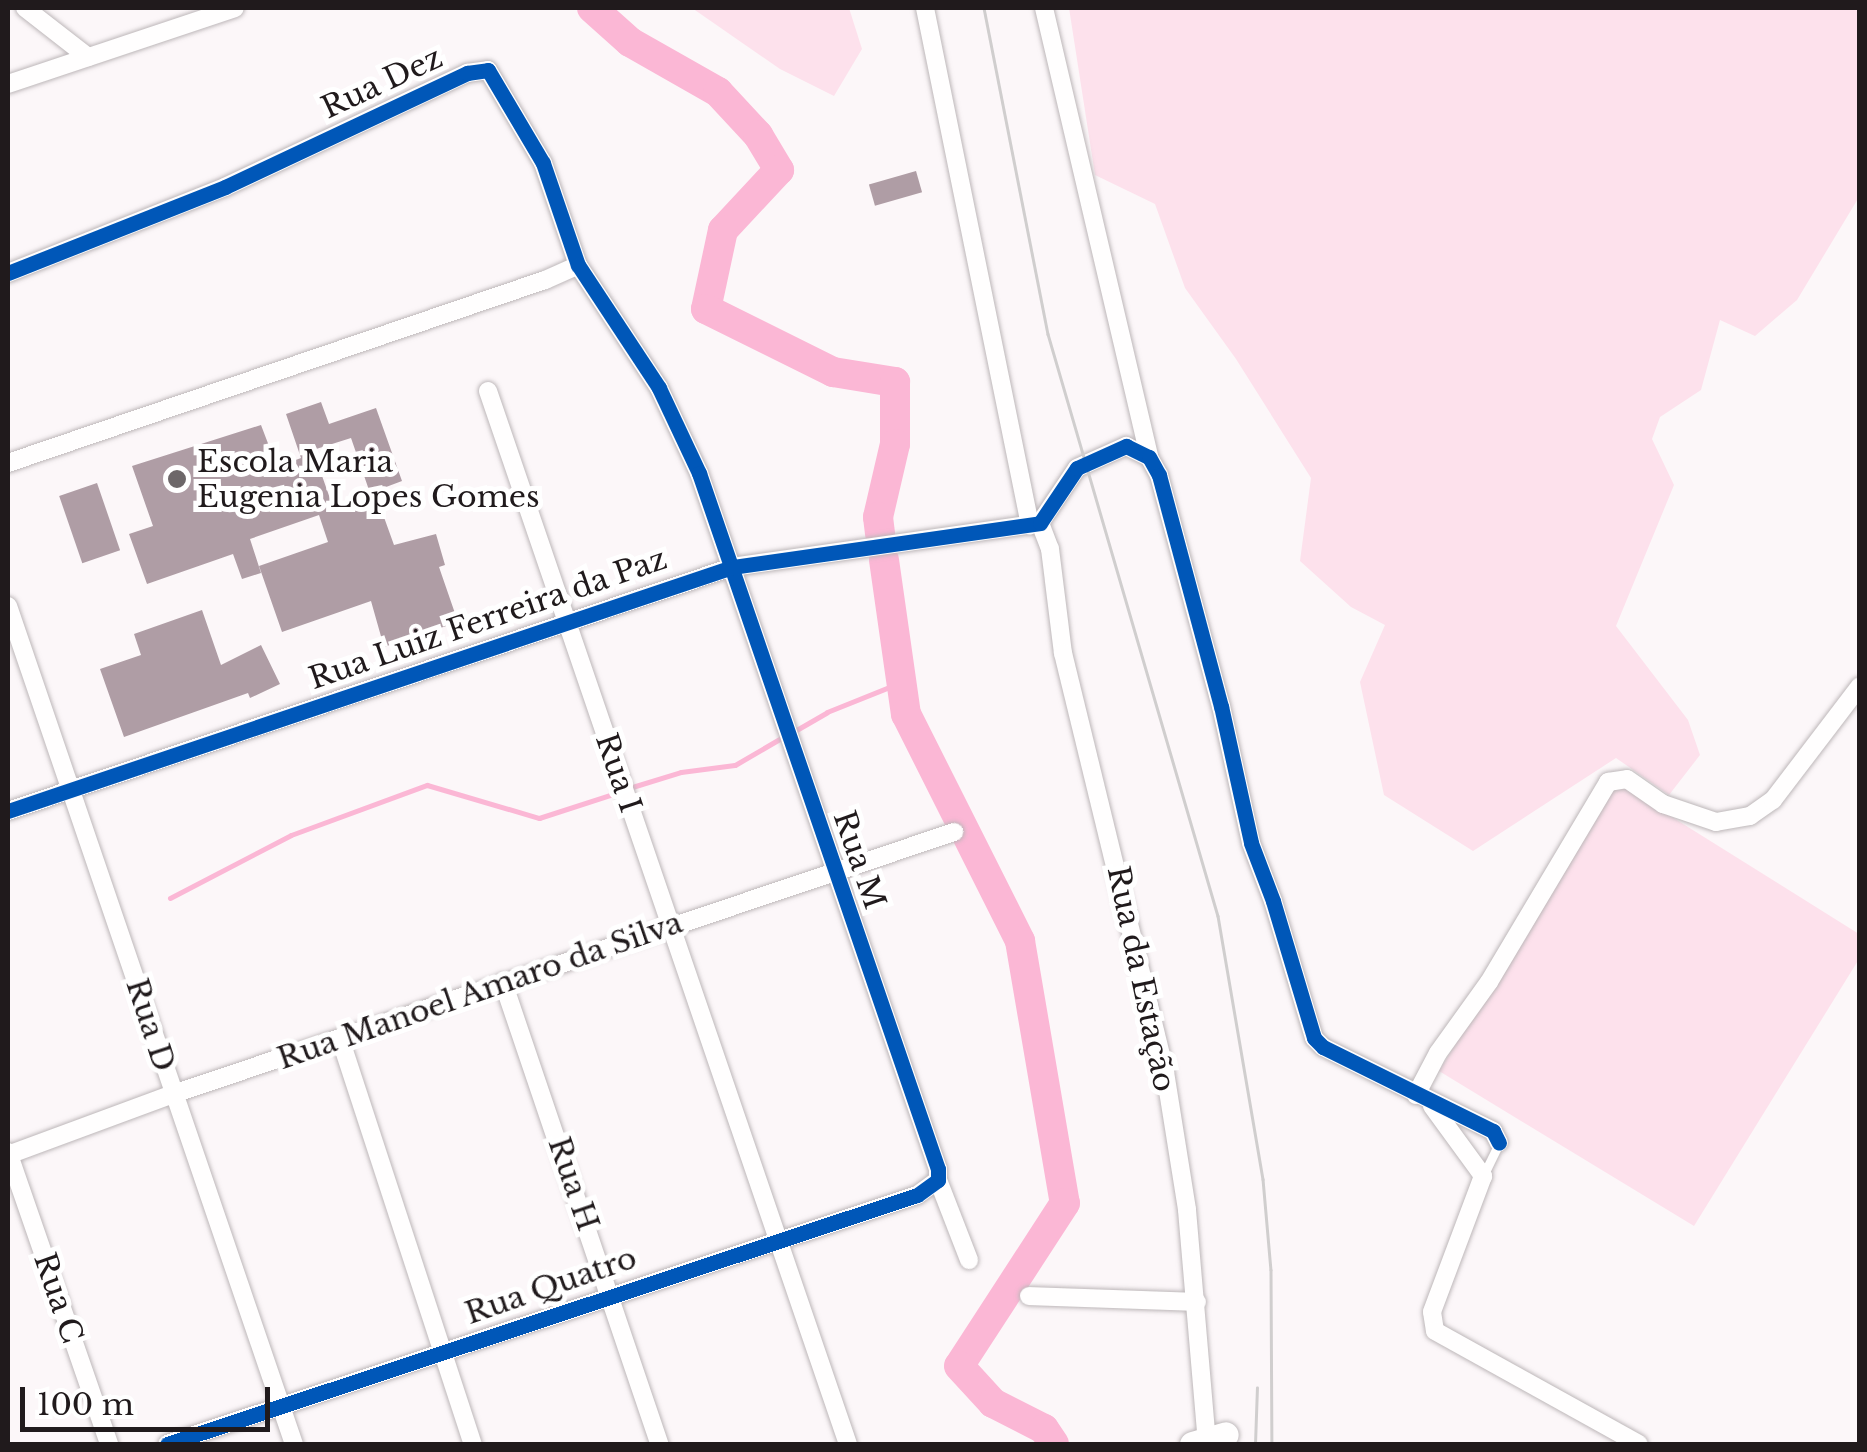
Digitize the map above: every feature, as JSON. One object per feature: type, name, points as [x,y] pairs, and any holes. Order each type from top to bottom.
[{"type":"street","points":[[25,8],[88,57]]},
{"type":"street","points":[[8,84],[235,8]]},
{"type":"street","name":"Rua da Estação","points":[[925,8],[1035,524],[1050,549],[1063,653],[1165,1072],[1198,1302],[1209,1440]]},
{"type":"street","points":[[1044,8],[1149,457],[1188,577],[1250,843],[1274,901],[1306,1022],[1323,1048],[1493,1132],[1499,1143]]},
{"type":"street","name":"Rua Dez","points":[[8,273],[224,187],[480,70],[488,70],[525,126],[578,265],[676,419],[732,566]]},
{"type":"street","points":[[8,462],[545,280],[578,265]]},
{"type":"street","points":[[488,392],[565,621]]},
{"type":"street","points":[[1035,524],[1065,481],[1088,460],[1126,446],[1149,457]]},
{"type":"street","name":"Rua Luiz Ferreira da Paz","points":[[8,811],[732,566],[1035,524]]},
{"type":"street","name":"Rua M","points":[[732,566],[969,1260]]},
{"type":"street","name":"Rua D","points":[[8,606],[294,1444]]},
{"type":"street","name":"Rua I","points":[[565,621],[848,1444]]},
{"type":"street","points":[[1423,1098],[1438,1053],[1489,982],[1608,782],[1620,777],[1663,804],[1716,822],[1750,816],[1772,800],[1860,686]]},
{"type":"street","name":"Rua Manoel Amaro da Silva","points":[[8,1154],[502,982],[835,875],[954,832]]},
{"type":"street","name":"Rua H","points":[[502,982],[659,1444]]},
{"type":"street","points":[[340,1038],[473,1444]]},
{"type":"street","points":[[1423,1098],[1483,1176],[1432,1312],[1435,1331],[1639,1444]]},
{"type":"street","name":"Rua C","points":[[8,1154],[109,1444]]},
{"type":"street","name":"Rua Quatro","points":[[167,1444],[917,1195],[938,1174]]},
{"type":"street","points":[[1029,1296],[1198,1302]]},
{"type":"lane","points":[[1483,1176],[1499,1143]]},
{"type":"shaded area","points":[[692,8],[849,8],[862,49],[834,96],[780,69]]},
{"type":"shaded area","points":[[1069,8],[1859,8],[1859,197],[1797,300],[1755,336],[1720,320],[1701,390],[1660,417],[1652,439],[1674,485],[1616,626],[1688,720],[1700,755],[1669,795],[1616,758],[1473,851],[1384,795],[1360,682],[1385,625],[1351,607],[1300,561],[1311,478],[1236,359],[1185,288],[1155,204],[1095,175]]},
{"type":"shaded area","points":[[1616,782],[1859,934],[1859,959],[1694,1226],[1439,1071]]},
{"type":"building","points":[[916,171],[922,192],[875,206],[869,185]]},
{"type":"building","points":[[321,402],[329,424],[376,408],[402,481],[370,493],[351,438],[313,450],[334,510],[376,495],[394,545],[436,534],[445,565],[439,567],[458,622],[384,647],[371,601],[282,632],[259,566],[328,542],[319,515],[250,539],[261,573],[242,579],[233,554],[147,584],[129,534],[153,526],[132,466],[261,425],[277,467],[301,458],[286,414]]},
{"type":"building","points":[[97,483],[120,550],[82,563],[59,496]]},
{"type":"building","points":[[202,610],[221,665],[261,645],[280,684],[250,698],[248,693],[124,737],[100,669],[141,655],[134,634]]},
{"type":"waterway","points":[[592,8],[630,42],[718,92],[758,135],[779,170],[723,230],[706,309],[833,372],[895,382],[895,444],[878,517],[880,534]]},
{"type":"waterway","points":[[884,560],[906,714],[1020,941],[1065,1203],[959,1366],[993,1403],[1044,1429],[1054,1444]]},
{"type":"waterway","points":[[793,732],[827,712],[902,682]]},
{"type":"waterway","points":[[629,788],[681,772],[735,765],[783,737]]},
{"type":"waterway","points":[[170,898],[291,835],[427,785],[539,818],[619,792]]},
{"type":"tram line","points":[[984,8],[1048,334],[1218,916],[1263,1179],[1271,1270],[1272,1444]]},
{"type":"tram line","points":[[1255,1444],[1257,1388]]},
{"type":"cycle path","points":[[8,273],[225,187],[467,73],[488,70],[543,163],[578,265],[659,388],[699,473],[938,1169],[938,1180],[917,1195],[167,1444]]},
{"type":"cycle path","points":[[8,811],[732,567],[1040,523],[1077,468],[1126,446],[1149,457],[1159,475],[1221,706],[1251,843],[1273,901],[1314,1038],[1323,1047],[1493,1131],[1499,1143]]},
{"type":"place","name":"Escola Maria Eugenia Lopes Gomes","points":[[177,479]]}]
